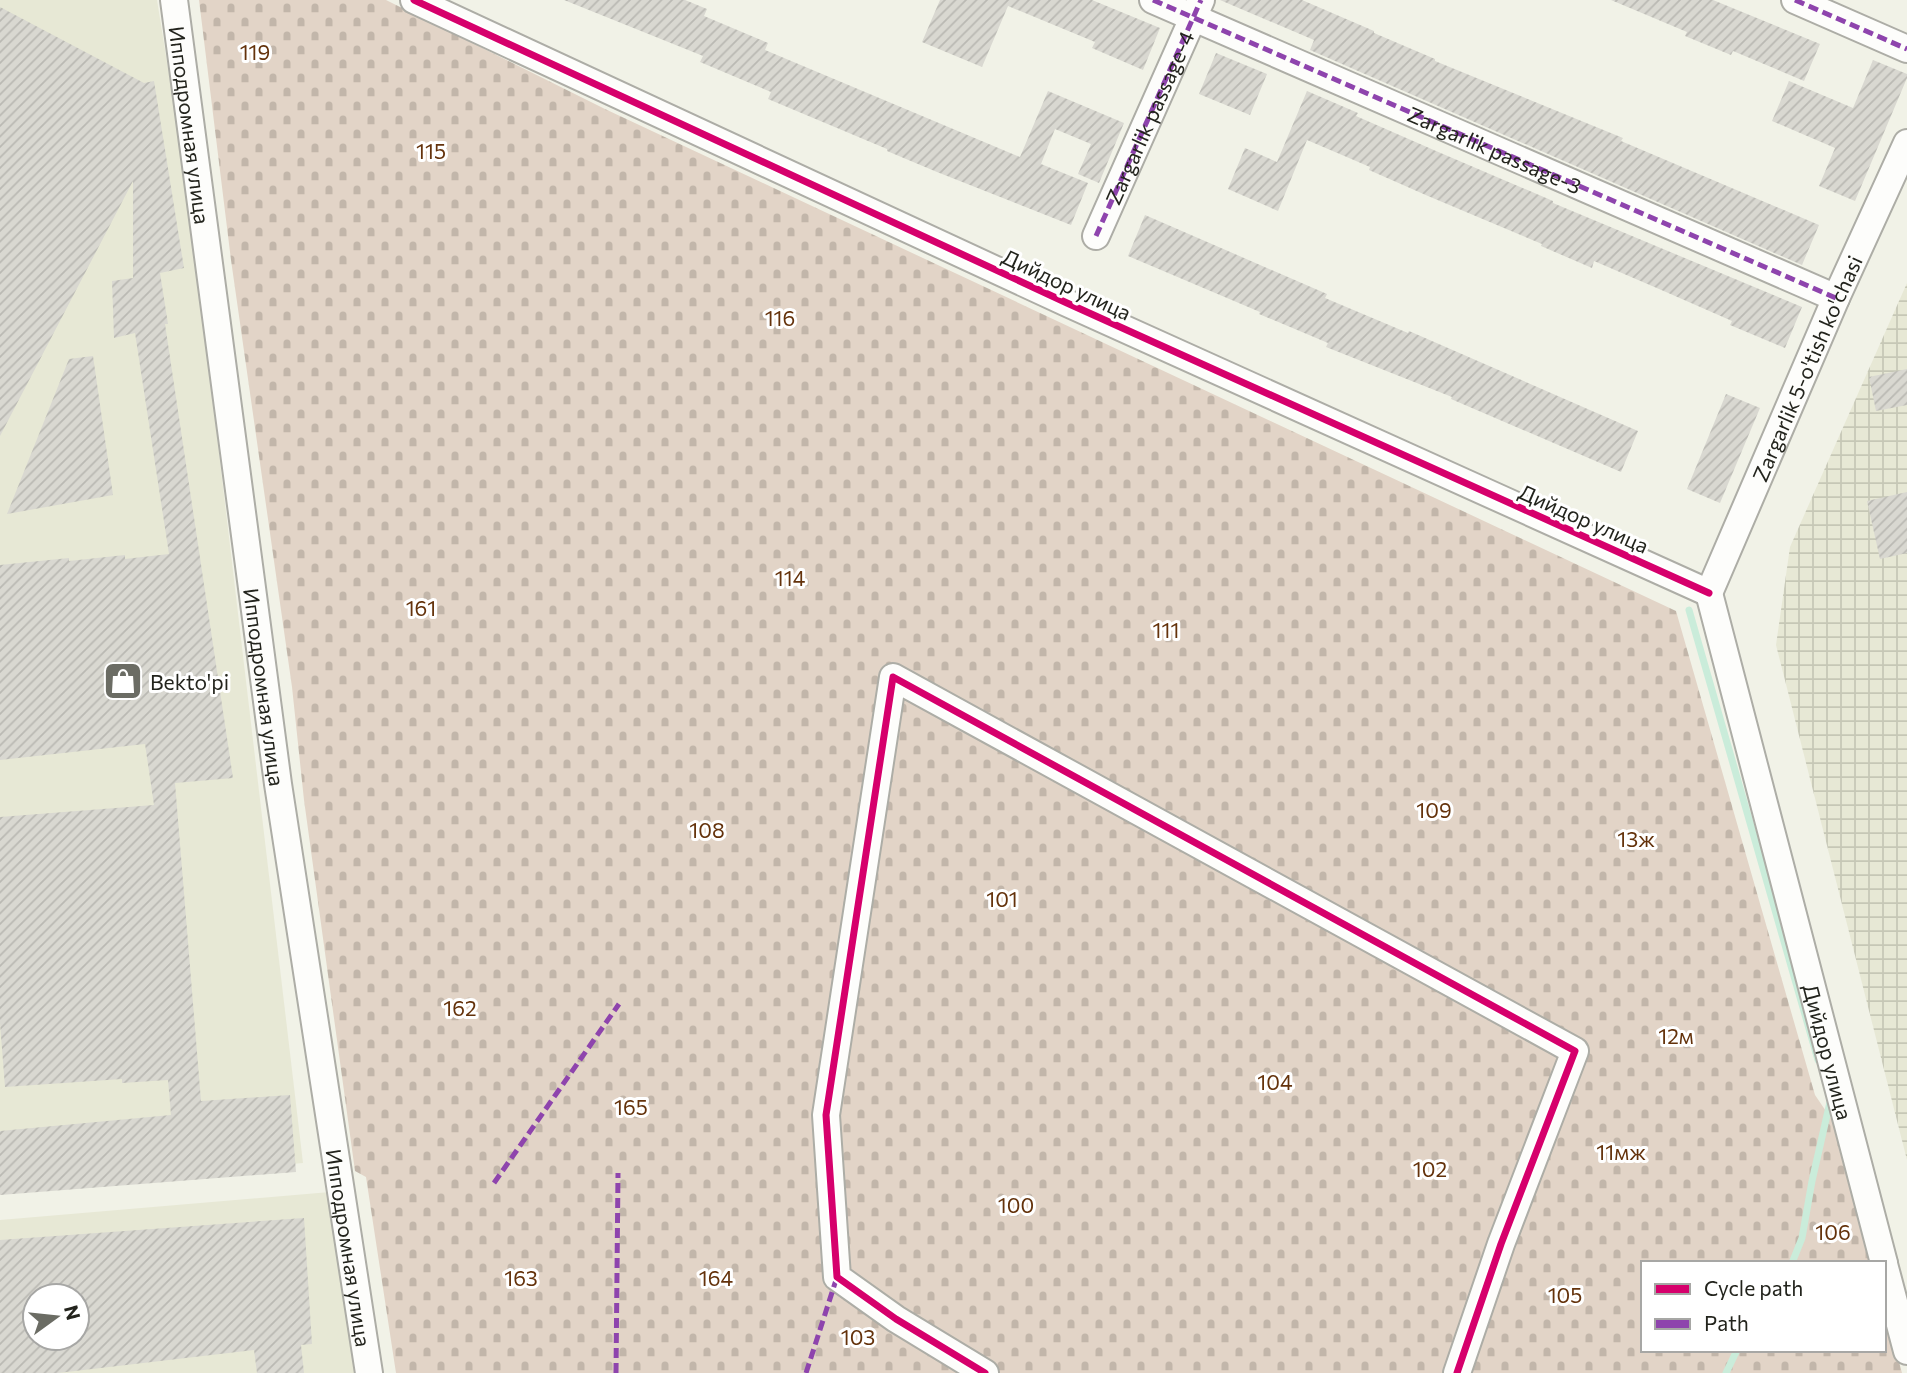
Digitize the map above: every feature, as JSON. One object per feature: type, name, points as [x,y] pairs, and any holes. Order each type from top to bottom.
[{"type":"street","name":"Ипподромная улица","points":[[174,0],[278,784],[369,1373]]},
{"type":"street","name":"Дийдор улица","points":[[414,0],[1054,297],[1709,593],[1883,1261]]},
{"type":"street","name":"Zargarlik passage-3","points":[[1153,0],[1198,9],[1836,298]]},
{"type":"street","points":[[1795,0],[1907,49]]},
{"type":"street","name":"Zargarlik passage-4","points":[[1096,236],[1198,9]]},
{"type":"street","name":"Zargarlik 5-o'tish ko'chasi","points":[[1709,593],[1836,298],[1907,143]]},
{"type":"street","points":[[985,1373],[837,1278],[826,1115],[893,677],[1576,1051],[1501,1244],[1457,1373]]},
{"type":"street","name":"Дийдор улица","points":[[1886,1271],[1907,1350]]},
{"type":"shaded area","name":"Bekto'pi","points":[[0,0],[157,0],[189,199],[303,1163],[0,1189]]},
{"type":"shaded area","points":[[1907,283],[1907,1160],[1776,645],[1790,547]]},
{"type":"shaded area","points":[[330,1192],[355,1373],[0,1373],[0,1220]]},
{"type":"green space","points":[[199,0],[386,0],[605,109],[1676,611],[1815,1095],[1838,1129],[1872,1261],[1641,1261],[1641,1352],[1886,1352],[1886,1313],[1902,1373],[396,1373],[366,1177],[355,1171],[304,800],[292,687],[231,260]]},
{"type":"building","points":[[564,0],[685,0],[707,9],[704,16],[768,43],[765,50],[1020,157],[1048,91],[1124,123],[1099,183],[1078,174],[1091,144],[1055,129],[1041,164],[1088,183],[1071,225],[937,172],[768,99],[771,92],[700,62],[703,56]]},
{"type":"building","points":[[940,0],[1092,0],[1160,28],[1143,70],[1092,48],[1095,42],[1008,6],[982,67],[922,42]]},
{"type":"building","points":[[1220,0],[1302,0],[1435,61],[1623,138],[1621,141],[1819,225],[1802,265],[1310,50],[1314,40]]},
{"type":"building","points":[[1611,0],[1713,0],[1820,44],[1804,81],[1733,51],[1731,55],[1685,36],[1687,32]]},
{"type":"building","name":"Bekto'pi","points":[[0,7],[144,83],[154,81],[184,268],[160,273],[168,324],[165,324],[233,778],[175,783],[201,1101],[290,1095],[296,1172],[0,1195],[0,1131],[171,1115],[168,1080],[122,1083],[122,1079],[5,1087],[0,1023],[0,817],[154,805],[145,744],[0,760],[0,565],[69,558],[69,561],[125,555],[125,559],[169,554],[135,333],[114,338],[112,281],[133,278],[133,181],[0,436]]},
{"type":"building","points":[[1216,53],[1267,74],[1250,115],[1199,94]]},
{"type":"building","points":[[1873,60],[1907,74],[1907,78],[1855,201],[1819,186],[1835,148],[1772,121],[1789,81],[1853,108]]},
{"type":"building","points":[[1307,91],[1358,113],[1356,116],[1553,203],[1802,307],[1785,348],[1730,325],[1732,321],[1666,292],[1594,261],[1592,268],[1307,140],[1278,211],[1228,189],[1245,148],[1277,162]]},
{"type":"building","points":[[1145,215],[1327,294],[1325,298],[1408,333],[1409,331],[1638,431],[1621,472],[1451,399],[1452,397],[1326,347],[1328,343],[1128,256]]},
{"type":"building","points":[[93,356],[113,495],[7,514],[69,359]]},
{"type":"building","points":[[1907,369],[1907,405],[1876,411],[1869,377]]},
{"type":"building","points":[[1726,394],[1760,408],[1720,503],[1687,489]]},
{"type":"building","points":[[1907,492],[1907,553],[1880,559],[1867,501]]},
{"type":"building","points":[[304,1218],[312,1344],[301,1345],[304,1373],[257,1373],[254,1350],[58,1373],[0,1373],[0,1240]]},
{"type":"waterway","points":[[1689,610],[1818,1060]]},
{"type":"waterway","points":[[1793,1261],[1802,1238],[1830,1102]]},
{"type":"waterway","points":[[1726,1373],[1736,1352]]},
{"type":"marked path","points":[[1153,0],[1836,298]]},
{"type":"marked path","points":[[1096,236],[1201,0]]},
{"type":"marked path","points":[[1795,0],[1907,49]]},
{"type":"marked path","points":[[494,1183],[619,1004]]},
{"type":"marked path","points":[[616,1373],[618,1173]]},
{"type":"marked path","points":[[806,1373],[837,1277]]},
{"type":"cycle path","points":[[414,0],[1067,303],[1709,593]]},
{"type":"cycle path","points":[[985,1373],[896,1319],[837,1277],[826,1115],[893,677],[1575,1051],[1501,1244],[1457,1373]]},
{"type":"place","name":"Bekto'pi","points":[[123,681]]},
{"type":"park label","name":"119","points":[[255,51]]},
{"type":"park label","name":"115","points":[[431,150]]},
{"type":"park label","name":"116","points":[[780,317]]},
{"type":"park label","name":"114","points":[[790,577]]},
{"type":"park label","name":"161","points":[[421,607]]},
{"type":"park label","name":"111","points":[[1166,629]]},
{"type":"park label","name":"109","points":[[1434,809]]},
{"type":"park label","name":"108","points":[[707,829]]},
{"type":"park label","name":"13ж","points":[[1636,838]]},
{"type":"park label","name":"101","points":[[1002,898]]},
{"type":"park label","name":"162","points":[[460,1007]]},
{"type":"park label","name":"12м","points":[[1676,1035]]},
{"type":"park label","name":"104","points":[[1275,1081]]},
{"type":"park label","name":"165","points":[[631,1106]]},
{"type":"park label","name":"11мж","points":[[1621,1151]]},
{"type":"park label","name":"102","points":[[1430,1168]]},
{"type":"park label","name":"100","points":[[1016,1204]]},
{"type":"park label","name":"106","points":[[1833,1231]]},
{"type":"park label","name":"163","points":[[521,1277]]},
{"type":"park label","name":"164","points":[[716,1277]]},
{"type":"park label","name":"105","points":[[1565,1294]]},
{"type":"park label","name":"103","points":[[858,1336]]}]
